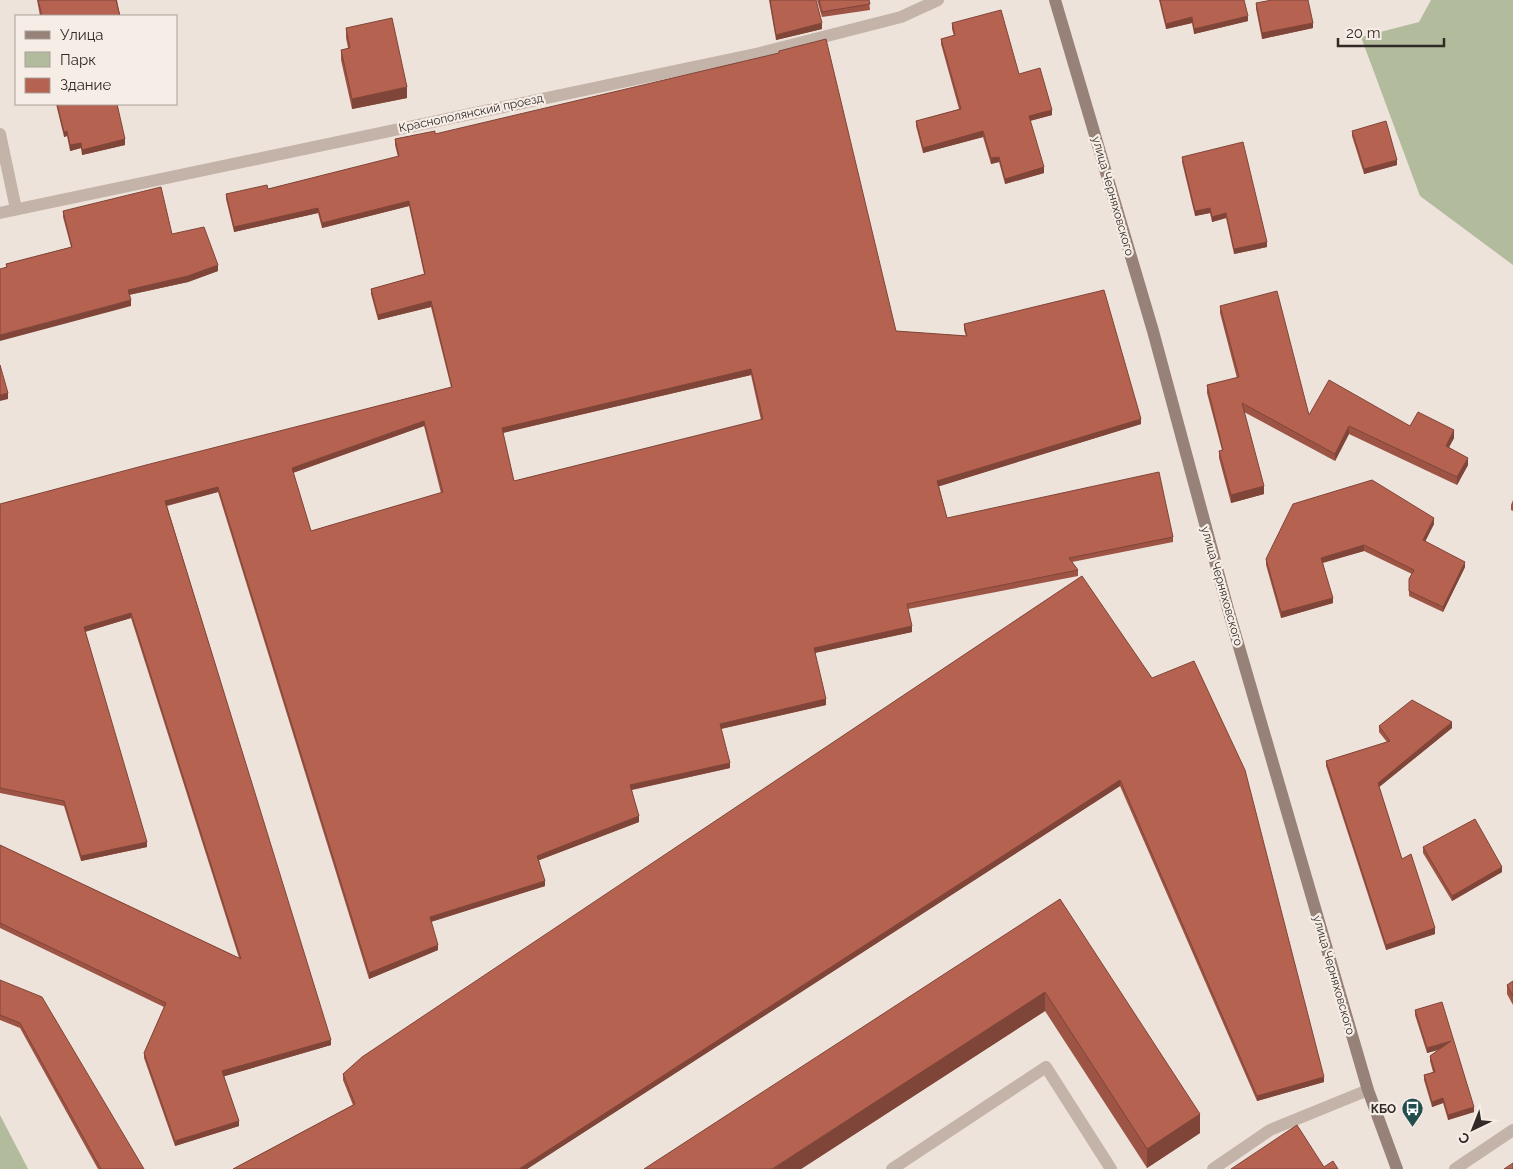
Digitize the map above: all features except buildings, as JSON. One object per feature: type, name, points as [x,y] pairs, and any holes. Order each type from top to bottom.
[{"type":"main road","name":"улица Черняховского","points":[[1055,0],[1153,332],[1228,609],[1368,1090],[1397,1169]]},
{"type":"street","name":"Краснополянский проезд","points":[[0,213],[760,53],[901,17],[938,0]]},
{"type":"street","points":[[0,134],[16,209]]},
{"type":"street","points":[[892,1169],[1046,1066],[1111,1169]]},
{"type":"street","points":[[1213,1169],[1270,1130],[1368,1090]]},
{"type":"street","points":[[1455,1169],[1513,1130]]},
{"type":"green space","points":[[1431,0],[1513,0],[1513,265],[1420,196],[1361,37],[1419,22]]},
{"type":"green space","points":[[0,1115],[28,1169],[0,1169]]},
{"type":"place","name":"КБО","points":[[1412,1128]]}]
